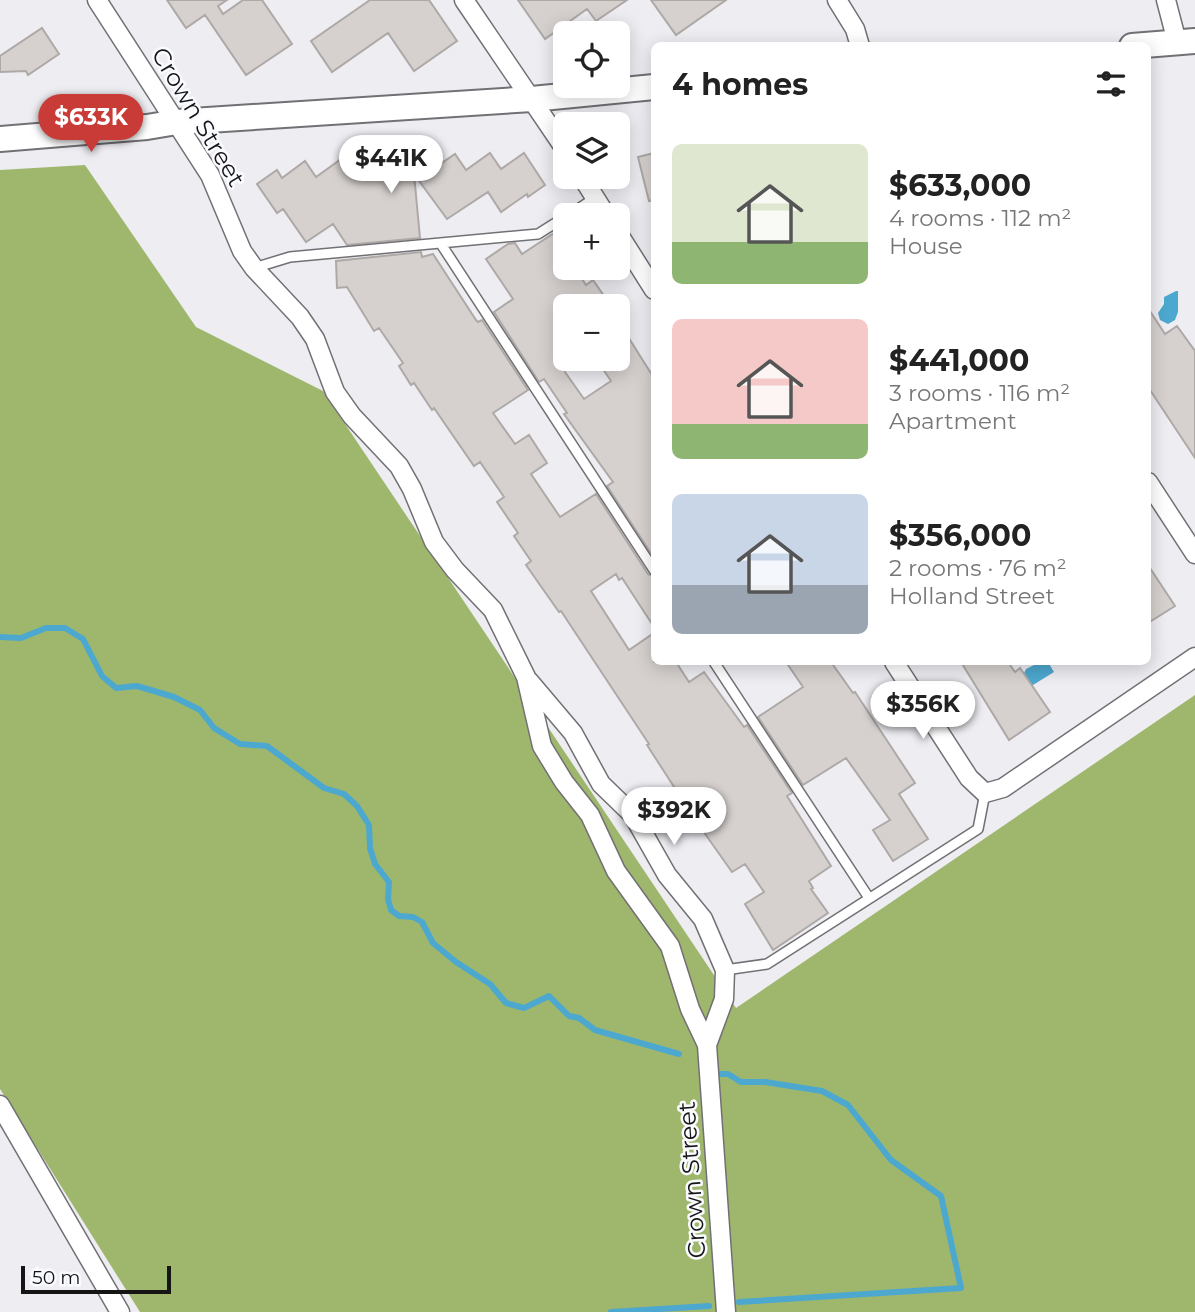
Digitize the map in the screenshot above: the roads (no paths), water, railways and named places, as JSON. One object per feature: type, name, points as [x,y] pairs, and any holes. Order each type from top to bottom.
[{"type":"main road","points":[[1151,44],[1186,41]]},
{"type":"main road","points":[[0,139],[147,127],[177,122],[532,99],[651,87]]},
{"type":"street","name":"Crown Street","points":[[97,0],[210,175],[242,251],[254,268],[300,317],[315,339],[335,392],[352,416],[399,466],[434,542],[455,570],[493,610],[526,677],[542,746],[564,782],[590,815],[616,871],[670,946],[690,1009],[707,1045],[726,1312]]},
{"type":"street","points":[[464,0],[553,131]]},
{"type":"street","points":[[836,0],[855,29],[859,42]]},
{"type":"street","points":[[1166,0],[1186,41]]},
{"type":"street","points":[[590,189],[599,203]]},
{"type":"street","points":[[630,252],[651,285]]},
{"type":"street","points":[[1151,487],[1195,554]]},
{"type":"street","points":[[896,665],[969,778],[985,793],[1003,788],[1195,657]]},
{"type":"street","name":"Crown Street","points":[[526,677],[573,733],[601,784],[633,815],[667,875],[703,919],[724,970],[724,999],[707,1045]]},
{"type":"street","points":[[0,1105],[120,1312]]},
{"type":"lane","points":[[588,203],[596,198]]},
{"type":"lane","points":[[254,268],[289,257],[538,234],[553,225]]},
{"type":"lane","points":[[441,244],[651,565]]},
{"type":"lane","points":[[716,665],[869,898]]},
{"type":"lane","points":[[724,970],[767,964],[978,829],[985,793]]},
{"type":"water","points":[[1176,291],[1178,312],[1175,320],[1168,324],[1160,320],[1158,313],[1164,304],[1164,297]]},
{"type":"water","points":[[1034,665],[1050,665],[1054,672],[1029,685],[1023,675],[1026,669]]},
{"type":"waterway","points":[[0,637],[21,638],[46,628],[65,628],[83,639],[102,676],[116,688],[137,686],[174,697],[200,710],[214,728],[240,744],[267,746],[324,788],[344,794],[357,806],[369,825],[370,848],[375,864],[389,882],[388,899],[391,910],[399,916],[413,917],[422,922],[433,943],[490,984],[506,1003],[524,1008],[549,996],[569,1016],[579,1018],[595,1030],[679,1054]]},
{"type":"waterway","points":[[717,1074],[728,1074],[741,1082],[765,1082],[822,1091],[848,1105],[891,1160],[941,1196],[961,1288],[739,1302]]},
{"type":"waterway","points":[[611,1312],[709,1306]]}]
